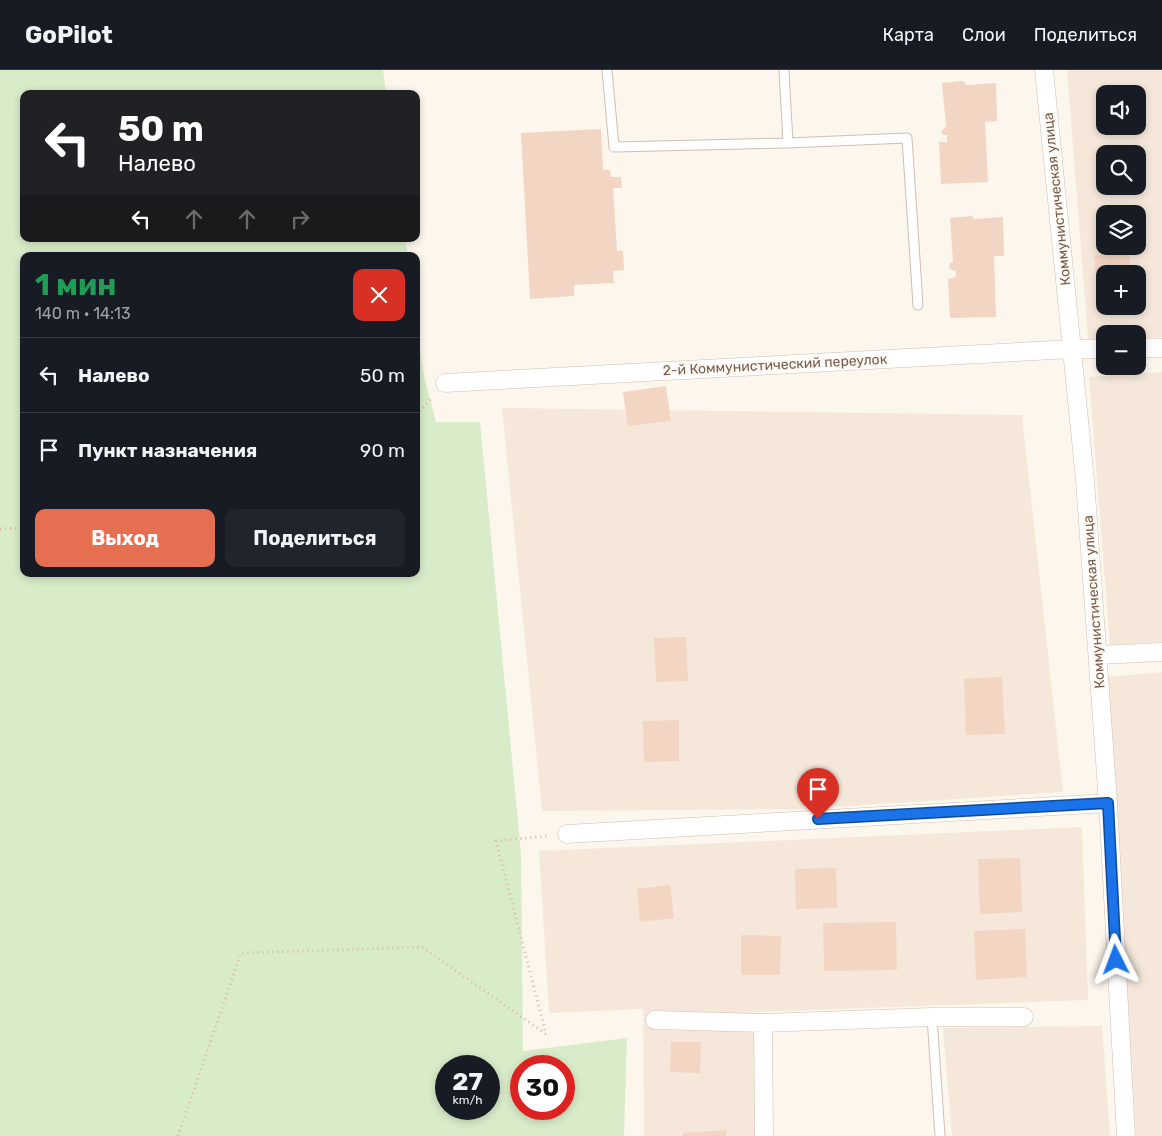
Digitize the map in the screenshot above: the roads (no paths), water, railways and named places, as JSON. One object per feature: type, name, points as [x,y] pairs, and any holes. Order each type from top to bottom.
[{"type":"street","name":"Коммунистическая улица","points":[[1044,70],[1085,480],[1108,803],[1126,1136]]},
{"type":"street","points":[[1146,348],[1162,348]]},
{"type":"street","name":"2-й Коммунистический переулок","points":[[445,384],[1096,349]]},
{"type":"street","points":[[1098,655],[1162,652]]},
{"type":"street","points":[[567,834],[1108,803]]},
{"type":"street","points":[[655,1020],[763,1023],[932,1017],[1024,1018]]},
{"type":"street","points":[[763,1023],[764,1136]]},
{"type":"lane","points":[[607,70],[614,147],[907,138],[918,305]]},
{"type":"lane","points":[[784,70],[788,143]]},
{"type":"lane","points":[[932,1017],[940,1136]]}]
